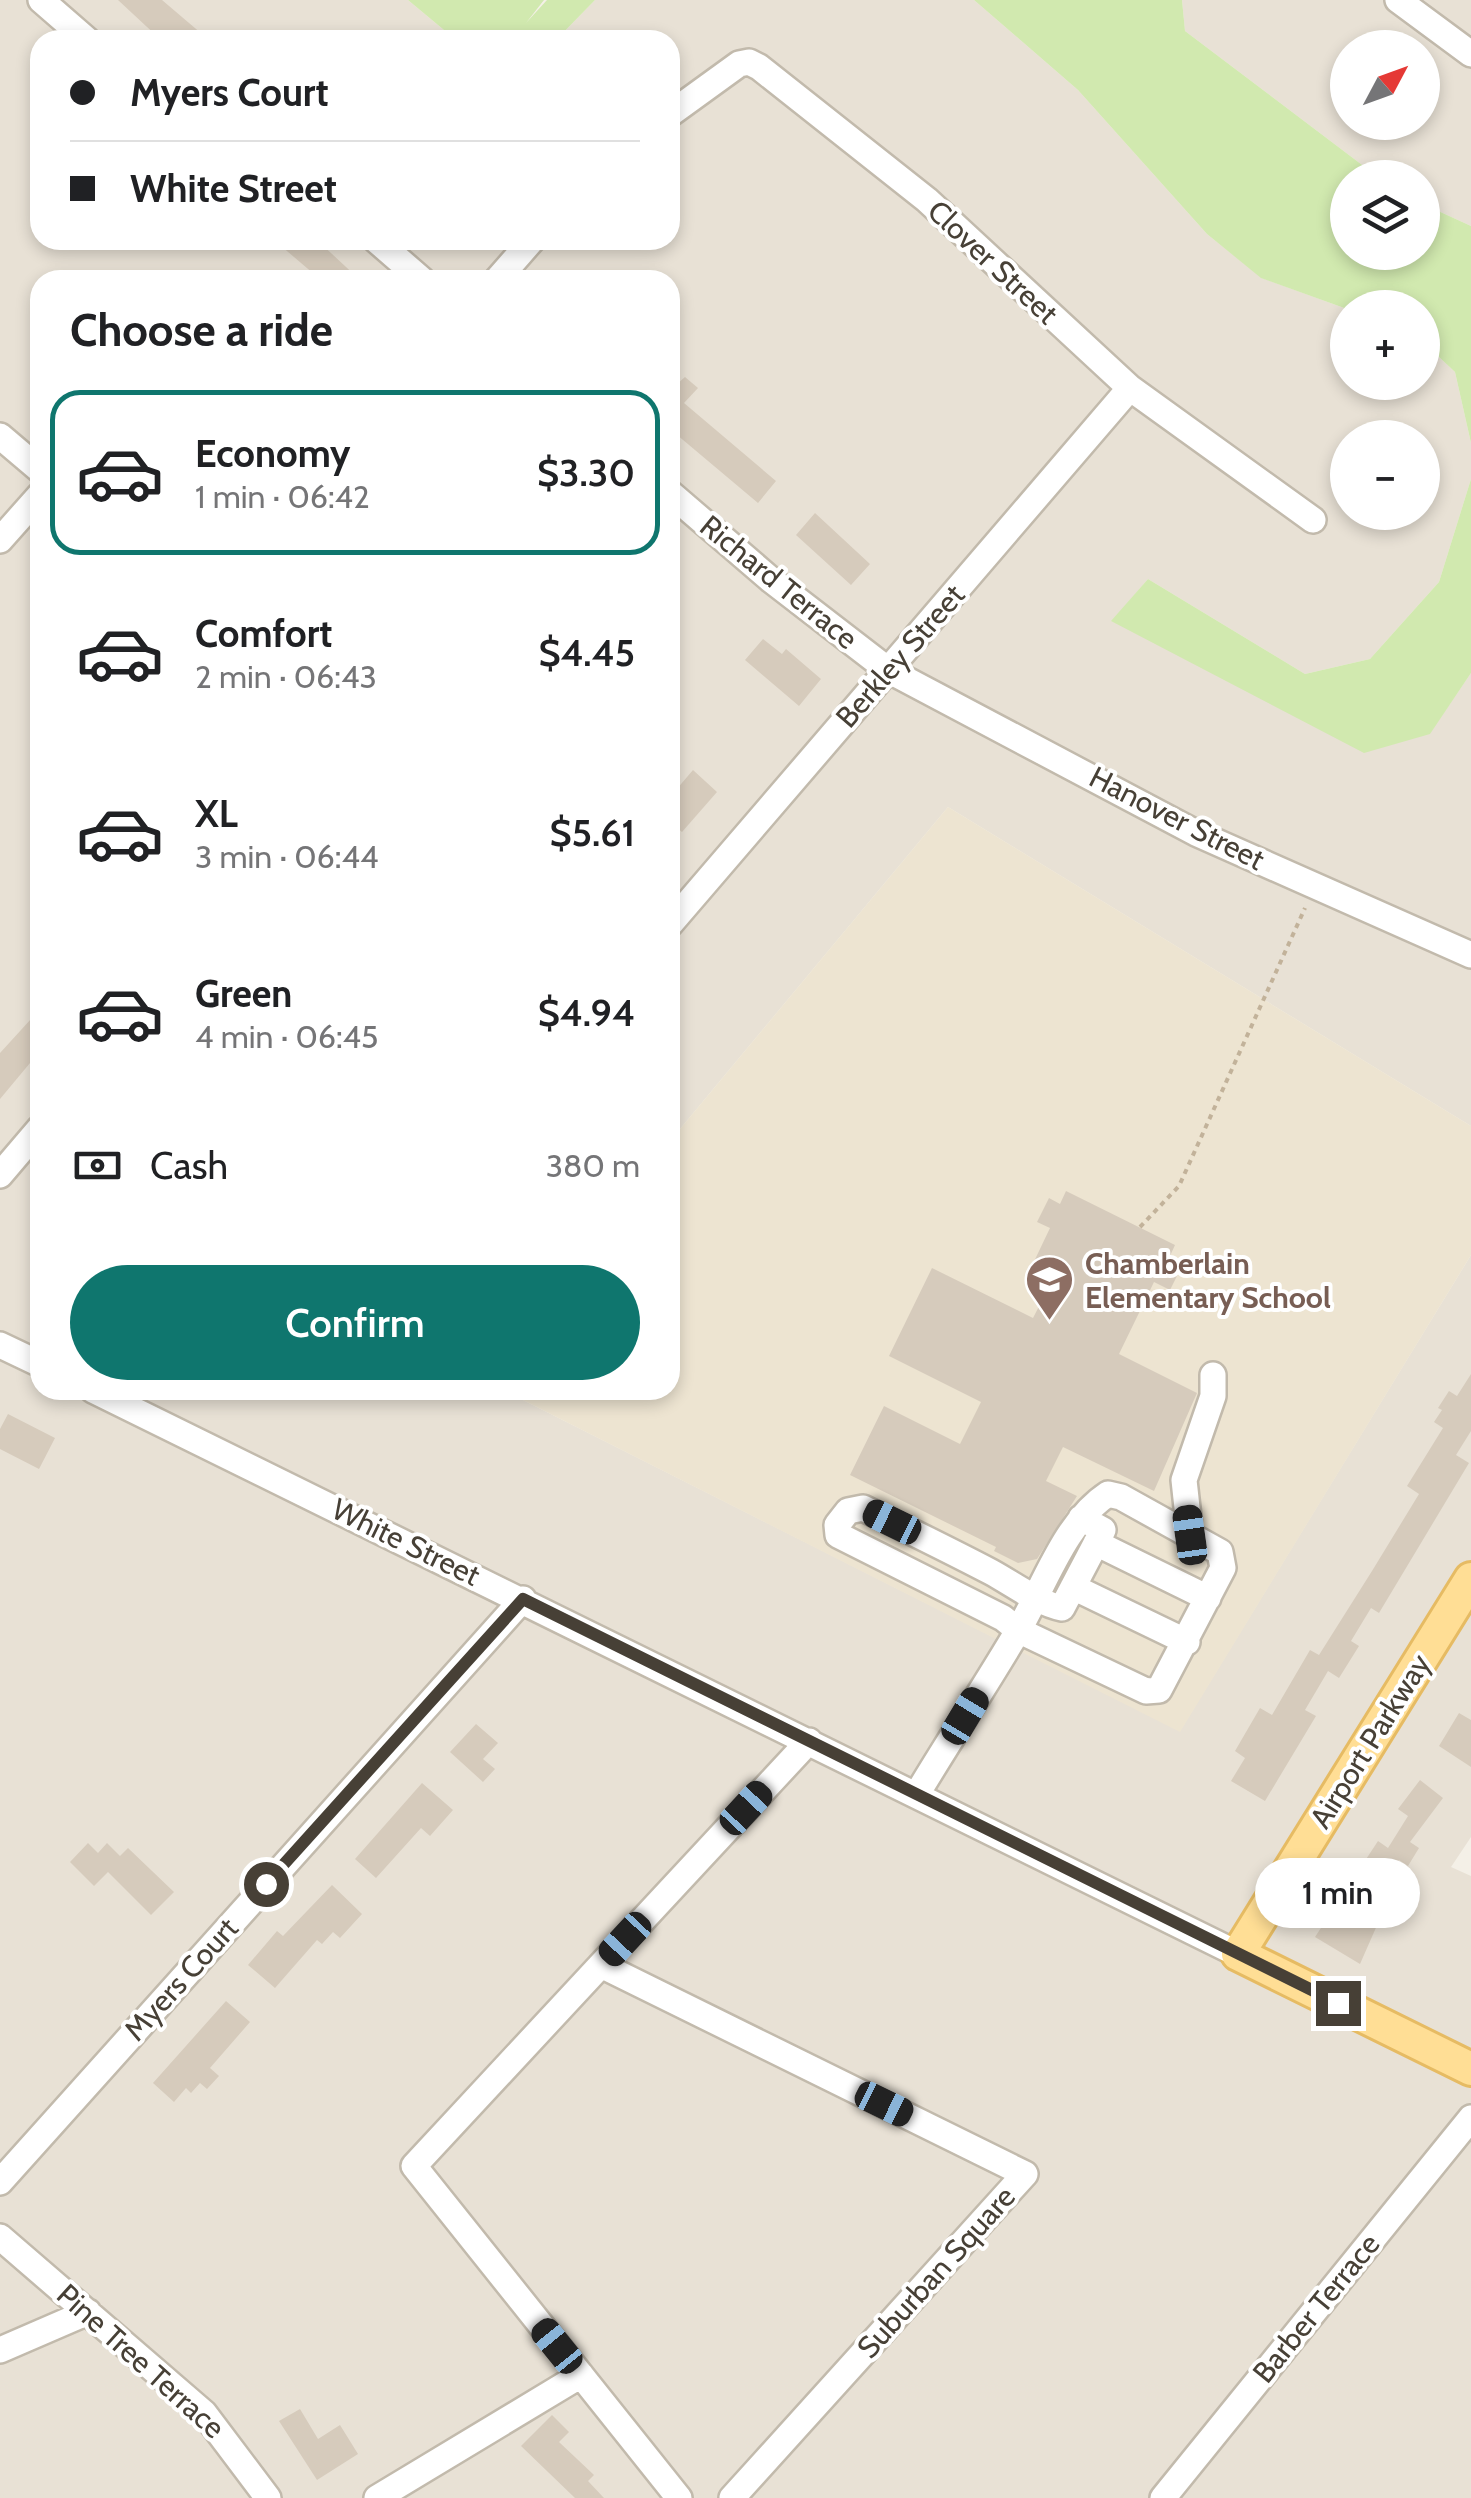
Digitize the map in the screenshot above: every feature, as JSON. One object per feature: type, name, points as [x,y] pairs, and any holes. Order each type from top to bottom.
[{"type":"main road","name":"Airport Parkway","points":[[1238,1954],[1471,1579]]},
{"type":"main road","name":"White Street","points":[[1238,1954],[1471,2069]]},
{"type":"street","points":[[41,0],[75,30]]},
{"type":"street","points":[[1398,0],[1471,54]]},
{"type":"street","name":"Clover Street","points":[[680,107],[739,64],[748,62],[759,67],[926,200],[1130,388],[1313,520]]},
{"type":"street","points":[[388,250],[410,270]]},
{"type":"street","points":[[506,270],[523,250]]},
{"type":"street","name":"Berkley Street","points":[[680,912],[1130,388]]},
{"type":"street","points":[[0,436],[30,462]]},
{"type":"street","name":"Richard Terrace","points":[[680,502],[770,579],[888,670]]},
{"type":"street","points":[[0,540],[30,506]]},
{"type":"street","name":"Hanover Street","points":[[888,670],[1196,833],[1471,955]]},
{"type":"street","points":[[0,1174],[30,1140]]},
{"type":"street","points":[[0,1345],[30,1359]]},
{"type":"street","points":[[1190,1535],[1184,1480],[1214,1396],[1213,1375]]},
{"type":"street","name":"White Street","points":[[114,1400],[1238,1954]]},
{"type":"street","points":[[917,1794],[1018,1630],[1037,1597],[1081,1518],[1108,1494],[1220,1552],[1223,1568],[1187,1642],[1159,1690],[1146,1691],[1018,1630],[1003,1618],[838,1535],[837,1525],[848,1512],[863,1508],[1037,1597],[1062,1608],[1103,1530],[1081,1518]]},
{"type":"street","points":[[1096,1543],[1208,1598]]},
{"type":"street","points":[[1073,1587],[1187,1642]]},
{"type":"street","name":"Myers Court","points":[[0,2182],[523,1599]]},
{"type":"street","points":[[679,2498],[414,2166],[810,1741]]},
{"type":"street","name":"Suburban Square","points":[[601,1965],[1025,2174],[732,2498]]},
{"type":"street","name":"Barber Terrace","points":[[1163,2498],[1471,2118]]},
{"type":"street","name":"Pine Tree Terrace","points":[[0,2236],[218,2427],[268,2498]]},
{"type":"street","points":[[0,2350],[88,2312]]},
{"type":"street","points":[[376,2498],[580,2376]]},
{"type":"path","points":[[1140,1227],[1179,1186],[1305,908]]},
{"type":"shaded area","points":[[0,0],[408,0],[444,30],[30,30],[30,250],[680,250],[680,30],[566,30],[595,0],[974,0],[1078,90],[1207,234],[1262,278],[1330,303],[1330,400],[1440,400],[1440,358],[1455,372],[1471,443],[1471,479],[1439,582],[1370,659],[1305,674],[1148,579],[1112,621],[1430,733],[1471,673],[1471,1126],[948,807],[680,1129],[680,270],[30,270],[30,1400],[523,1400],[1180,1731],[1471,1255],[1471,1837],[1451,1867],[1471,1876],[1471,2498],[0,2498]]},
{"type":"shaded area","points":[[1182,0],[1471,0],[1471,226],[1440,212],[1440,160],[1356,160],[1185,31]]},
{"type":"shaded area","name":"Chamberlain Elementary School","points":[[948,807],[1471,1126],[1471,1255],[1180,1732],[523,1400],[680,1400],[680,1129]]},
{"type":"green space","points":[[408,0],[544,0],[526,23],[547,0],[595,0],[566,30],[444,30]]},
{"type":"green space","points":[[974,0],[1182,0],[1185,31],[1356,160],[1330,160],[1330,270],[1440,270],[1440,212],[1471,226],[1471,443],[1455,372],[1440,358],[1440,290],[1330,290],[1330,303],[1261,278],[1207,234],[1078,90]]},
{"type":"green space","points":[[1471,479],[1471,673],[1430,734],[1364,753],[1111,621],[1148,579],[1305,674],[1370,659],[1439,582]]},
{"type":"building","points":[[118,0],[162,0],[197,30],[150,30]]},
{"type":"building","points":[[286,250],[328,250],[349,270],[309,270]]},
{"type":"building","points":[[685,377],[698,388],[684,403],[776,481],[758,503],[680,437],[680,381]]},
{"type":"building","points":[[815,513],[870,564],[851,585],[796,535]]},
{"type":"building","points":[[763,639],[782,654],[786,649],[821,679],[799,706],[745,660]]},
{"type":"building","points":[[693,770],[717,792],[682,832],[680,830],[680,785]]},
{"type":"building","points":[[30,1020],[30,1063],[0,1099],[0,1053]]},
{"type":"building","name":"Chamberlain Elementary School","points":[[1066,1191],[1175,1245],[1170,1256],[1184,1262],[1170,1290],[1154,1282],[1119,1354],[1197,1393],[1154,1491],[1063,1447],[1046,1481],[1077,1496],[1037,1559],[1018,1563],[994,1551],[996,1547],[850,1475],[884,1406],[960,1444],[981,1402],[889,1356],[932,1268],[1033,1318],[1051,1283],[1029,1272],[1050,1228],[1037,1222],[1049,1198],[1060,1204]]},
{"type":"building","points":[[1471,1374],[1471,1431],[1456,1455],[1469,1463],[1379,1613],[1371,1608],[1351,1641],[1359,1646],[1339,1678],[1328,1671],[1305,1710],[1316,1716],[1265,1801],[1231,1781],[1245,1758],[1235,1751],[1260,1708],[1272,1715],[1310,1650],[1319,1655],[1372,1571],[1419,1494],[1407,1486],[1443,1428],[1434,1422],[1442,1410],[1438,1408],[1449,1391],[1457,1396]]},
{"type":"building","points":[[8,1414],[55,1438],[39,1469],[0,1449],[0,1429]]},
{"type":"building","points":[[1459,1713],[1471,1720],[1471,1767],[1439,1746]]},
{"type":"building","points":[[476,1724],[498,1743],[483,1759],[495,1769],[483,1782],[450,1752]]},
{"type":"building","points":[[1420,1780],[1443,1798],[1410,1842],[1419,1848],[1408,1866],[1399,1860],[1370,1907],[1382,1914],[1360,1964],[1315,1937],[1378,1841],[1388,1848],[1408,1816],[1398,1809]]},
{"type":"building","points":[[422,1783],[453,1810],[430,1836],[421,1828],[376,1878],[355,1859]]},
{"type":"building","points":[[88,1843],[98,1853],[107,1843],[120,1856],[128,1848],[174,1892],[151,1915],[108,1872],[94,1886],[70,1862]]},
{"type":"building","points":[[332,1885],[362,1914],[340,1938],[333,1932],[322,1944],[317,1940],[275,1988],[248,1965],[277,1931],[283,1936]]},
{"type":"building","points":[[226,2001],[250,2022],[210,2068],[219,2076],[207,2089],[200,2083],[191,2093],[186,2088],[174,2102],[153,2083]]},
{"type":"building","points":[[300,2409],[318,2439],[340,2425],[358,2454],[317,2480],[279,2421]]},
{"type":"building","points":[[552,2415],[569,2432],[559,2442],[594,2475],[588,2481],[604,2498],[575,2498],[521,2446]]},
{"type":"place","name":"Chamberlain Elementary School","points":[[1050,1322]]},
{"type":"route","points":[[266,1884],[523,1599],[1338,2003]]}]
